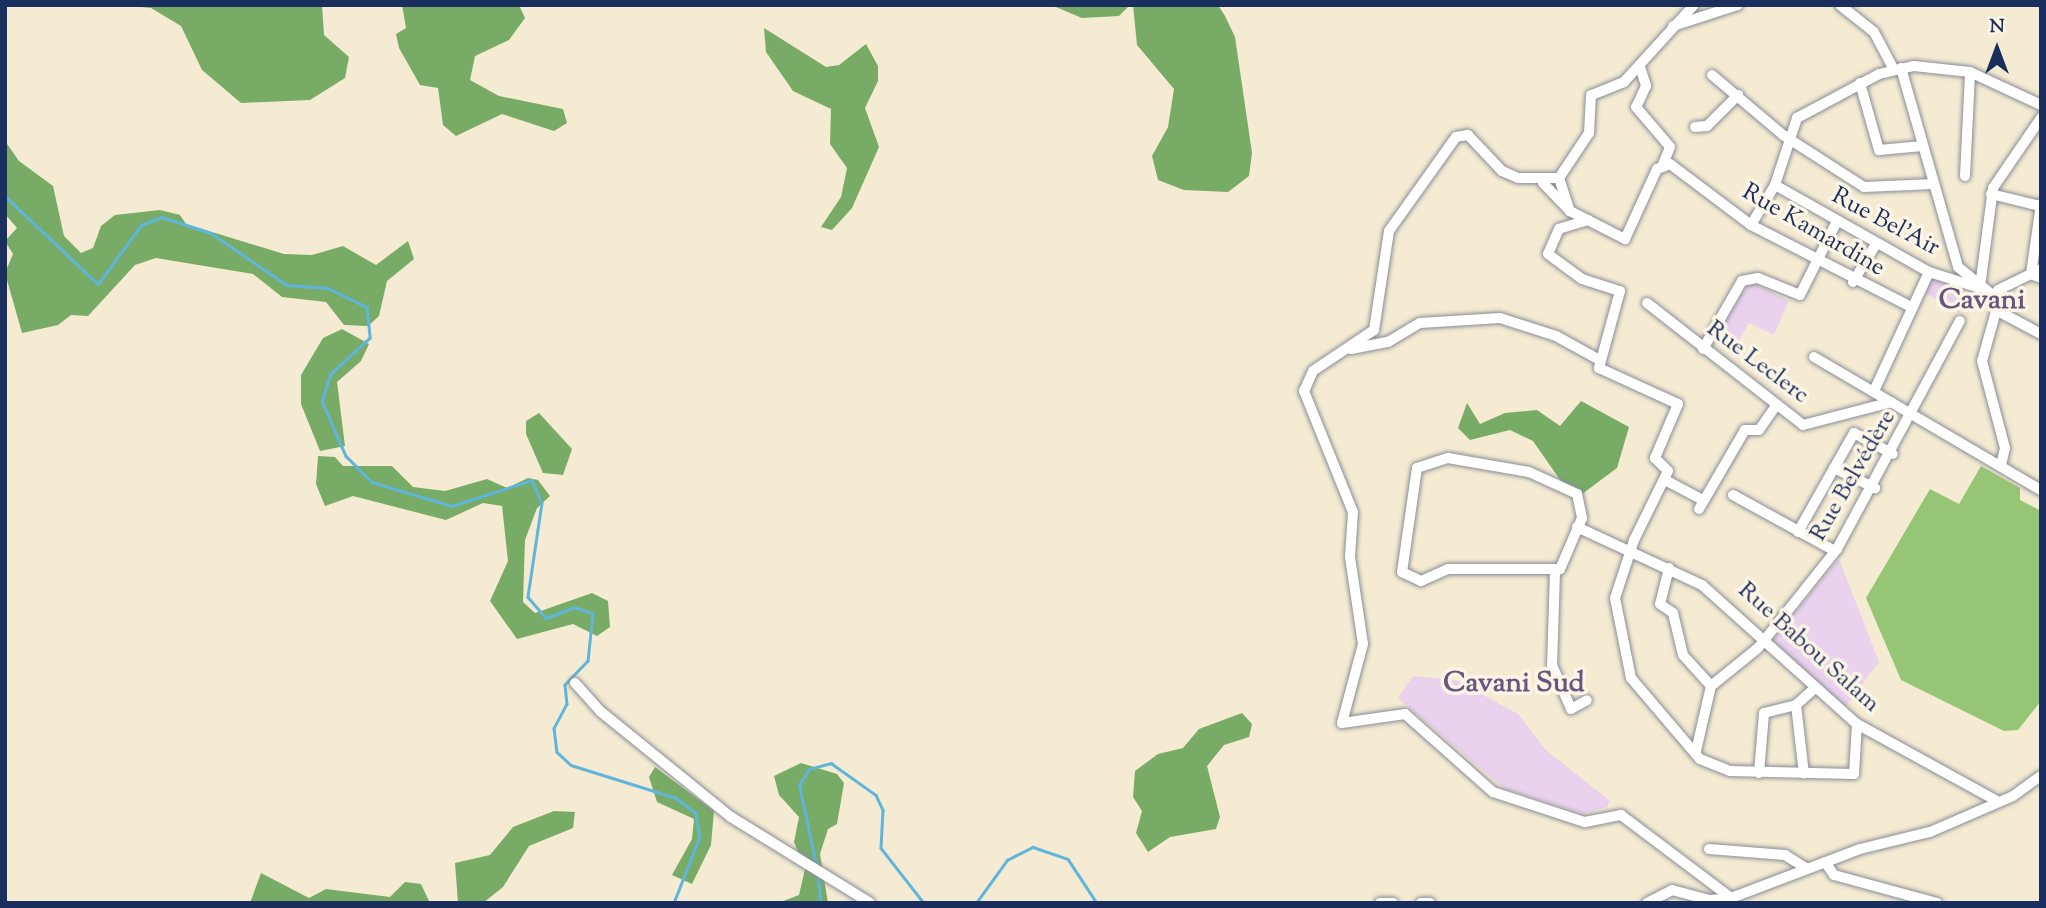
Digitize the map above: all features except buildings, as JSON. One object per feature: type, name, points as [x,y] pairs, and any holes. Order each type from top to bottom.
[{"type":"street","points":[[1543,183],[1559,178],[1589,132],[1591,95],[1611,89],[1640,67],[1670,27],[1694,5]]},
{"type":"street","points":[[1670,27],[1738,5]]},
{"type":"street","points":[[1840,5],[1874,32],[1898,69],[1958,267],[1980,287]]},
{"type":"street","points":[[1857,5],[1859,21]]},
{"type":"street","points":[[1640,67],[1646,86],[1636,107],[1670,147],[1625,239],[1570,211],[1543,183],[1502,171],[1468,135],[1456,136],[1395,219],[1379,322],[1350,349],[1312,371],[1304,391],[1350,499],[1349,557],[1363,644],[1342,723],[1405,714],[1493,792],[1585,822],[1621,815],[1724,900]]},
{"type":"street","points":[[1751,225],[1775,184],[1788,137],[1797,118],[1860,83],[1898,69],[1970,72],[1990,76],[2041,105]]},
{"type":"street","points":[[1965,176],[1970,72]]},
{"type":"street","points":[[1712,75],[1788,137],[1864,187],[1934,184]]},
{"type":"street","points":[[1860,83],[1879,150],[1923,146]]},
{"type":"street","points":[[1695,127],[1707,126],[1738,95]]},
{"type":"street","points":[[1980,287],[1991,194],[2041,118]]},
{"type":"street","name":"Rue Kamardine","points":[[1663,164],[1751,225],[1815,262],[1911,307]]},
{"type":"street","points":[[1559,178],[1570,211]]},
{"type":"street","name":"Rue Bel’Air","points":[[1775,184],[1836,223],[1928,272],[1998,295]]},
{"type":"street","points":[[1991,194],[2040,205],[2037,274],[2013,284],[1998,295],[1982,361],[2006,448],[2001,466]]},
{"type":"street","points":[[1588,220],[1563,226],[1548,254],[1583,279],[1620,291],[1598,359],[1603,372],[1678,404],[1655,457],[1668,470],[1665,481],[1629,553],[1615,598],[1625,665],[1710,766],[1759,773],[1854,774],[1857,724]]},
{"type":"street","points":[[1703,349],[1742,281],[1758,278],[1794,298],[1836,223]]},
{"type":"street","points":[[1853,282],[1876,244]]},
{"type":"street","points":[[1874,391],[1928,272]]},
{"type":"street","name":"Rue Leclerc","points":[[1647,303],[1776,406],[1808,426],[1891,402]]},
{"type":"street","points":[[1996,310],[2041,334]]},
{"type":"street","points":[[1350,349],[1388,342],[1431,321],[1500,318],[1598,359]]},
{"type":"street","name":"Rue Belvédère","points":[[1711,686],[1765,639],[1835,551],[1894,454],[1960,321]]},
{"type":"street","points":[[1814,358],[2041,490]]},
{"type":"street","points":[[1665,481],[1701,504],[1745,430],[1759,430],[1776,406]]},
{"type":"street","points":[[1840,418],[1854,433],[1894,454]]},
{"type":"street","points":[[1798,532],[1854,433]]},
{"type":"street","points":[[1555,572],[1448,569],[1421,581],[1402,572],[1417,468],[1448,458],[1554,481],[1577,494],[1583,510],[1555,572],[1552,665],[1571,709],[1587,701]]},
{"type":"street","points":[[1833,468],[1875,488]]},
{"type":"street","points":[[1733,495],[1835,551]]},
{"type":"street","name":"Rue Babou Salam","points":[[1577,527],[1629,553],[1669,568],[1719,597],[1814,689],[1857,724],[1995,800]]},
{"type":"street","points":[[1669,568],[1660,604],[1673,613],[1683,655],[1711,686],[1696,751]]},
{"type":"street","points":[[575,682],[600,711],[731,817],[800,855],[870,903]]},
{"type":"street","points":[[1759,773],[1764,713],[1796,705],[1814,689]]},
{"type":"street","points":[[1796,705],[1804,775]]},
{"type":"street","points":[[1647,903],[1672,890],[1724,900],[1806,868],[1930,832],[1995,800],[2013,796],[2041,776]]},
{"type":"street","points":[[1709,849],[1785,855],[1806,868]]},
{"type":"street","points":[[1825,862],[1834,875],[1937,903]]},
{"type":"street","points":[[1380,903],[1393,903]]},
{"type":"street","points":[[1421,903],[1430,903]]},
{"type":"shaded area","points":[[1933,277],[1964,291],[1960,313],[1923,292]]},
{"type":"shaded area","points":[[1751,282],[1789,301],[1774,335],[1749,323],[1734,348],[1713,336]]},
{"type":"shaded area","points":[[1839,559],[1879,662],[1845,707],[1772,640]]},
{"type":"shaded area","points":[[1413,676],[1456,680],[1518,714],[1546,750],[1610,801],[1607,807],[1584,814],[1505,789],[1398,698]]},
{"type":"green space","points":[[122,5],[322,5],[324,35],[349,57],[345,78],[310,100],[241,103],[202,70],[181,26],[151,8]]},
{"type":"green space","points":[[402,5],[519,5],[525,18],[509,40],[475,56],[470,80],[499,96],[563,109],[567,123],[554,131],[502,114],[456,136],[443,125],[438,88],[420,85],[399,48],[396,34],[406,28]]},
{"type":"green space","points":[[1051,5],[1130,5],[1119,16],[1082,18]]},
{"type":"green space","points":[[1133,5],[1218,5],[1225,16],[1235,37],[1252,153],[1249,176],[1228,192],[1184,190],[1158,180],[1152,156],[1168,127],[1174,89],[1137,45]]},
{"type":"green space","points":[[764,28],[826,67],[839,65],[866,44],[878,66],[878,81],[865,108],[879,147],[852,208],[832,230],[821,227],[841,197],[847,168],[830,144],[831,109],[793,91],[766,52]]},
{"type":"green space","points":[[5,141],[19,161],[53,186],[64,236],[81,253],[93,248],[101,226],[115,215],[160,210],[180,215],[186,224],[284,254],[312,255],[343,246],[376,265],[408,241],[414,259],[387,281],[379,316],[368,326],[344,325],[326,302],[282,297],[253,274],[156,258],[135,265],[88,316],[71,315],[58,325],[22,333],[5,273],[13,254],[5,241],[17,228],[5,214]]},
{"type":"green space","points":[[342,329],[369,344],[361,361],[337,382],[345,446],[320,451],[301,404],[301,375],[323,338]]},
{"type":"green space","points":[[1581,401],[1629,427],[1617,468],[1574,500],[1533,441],[1510,430],[1470,440],[1458,428],[1467,403],[1480,424],[1505,413],[1537,410],[1560,426]]},
{"type":"green space","points":[[539,413],[572,449],[563,475],[543,473],[526,434],[526,421]]},
{"type":"green space","points":[[318,456],[335,457],[343,466],[392,466],[413,487],[445,491],[487,479],[507,488],[528,478],[538,480],[550,496],[537,508],[525,540],[523,602],[535,613],[592,593],[608,601],[610,627],[597,636],[573,624],[517,639],[490,601],[508,561],[502,506],[483,503],[446,520],[353,496],[325,506],[316,484]]},
{"type":"green space","points":[[1981,466],[2020,488],[2020,500],[2041,511],[2041,701],[2018,730],[2004,731],[1901,680],[1866,598],[1930,489],[1959,504]]},
{"type":"green space","points":[[1242,713],[1252,724],[1249,737],[1224,745],[1207,766],[1220,817],[1216,829],[1170,837],[1148,852],[1136,833],[1142,811],[1133,797],[1135,771],[1158,754],[1183,748],[1199,729]]},
{"type":"green space","points":[[801,763],[837,774],[844,783],[837,824],[828,829],[820,854],[828,903],[778,903],[799,895],[805,869],[794,842],[799,817],[779,795],[774,776]]},
{"type":"green space","points":[[655,767],[714,811],[711,845],[692,884],[672,875],[692,839],[694,819],[657,802],[649,777]]},
{"type":"green space","points":[[554,811],[575,812],[573,828],[529,846],[503,887],[483,903],[458,903],[455,863],[490,855],[513,827]]},
{"type":"green space","points":[[261,873],[309,898],[326,889],[390,897],[405,882],[421,884],[430,903],[250,903]]},
{"type":"waterway","points":[[5,196],[98,284],[141,225],[162,217],[211,233],[287,285],[328,288],[367,307],[370,338],[331,374],[322,401],[346,456],[372,482],[452,506],[532,480],[542,503],[528,597],[546,618],[574,607],[593,613],[588,661],[565,685],[567,704],[554,728],[557,752],[571,765],[676,798],[696,813],[700,837],[674,903]]},
{"type":"waterway","points":[[816,865],[799,785],[809,769],[831,763],[876,795],[883,810],[881,848],[924,903]]},
{"type":"waterway","points":[[976,903],[1007,860],[1033,847],[1068,859],[1097,903]]},
{"type":"waterway","points":[[818,875],[821,903]]},
{"type":"district","name":"Cavani","points":[[1982,301]]},
{"type":"district","name":"Cavani Sud","points":[[1514,684]]}]
